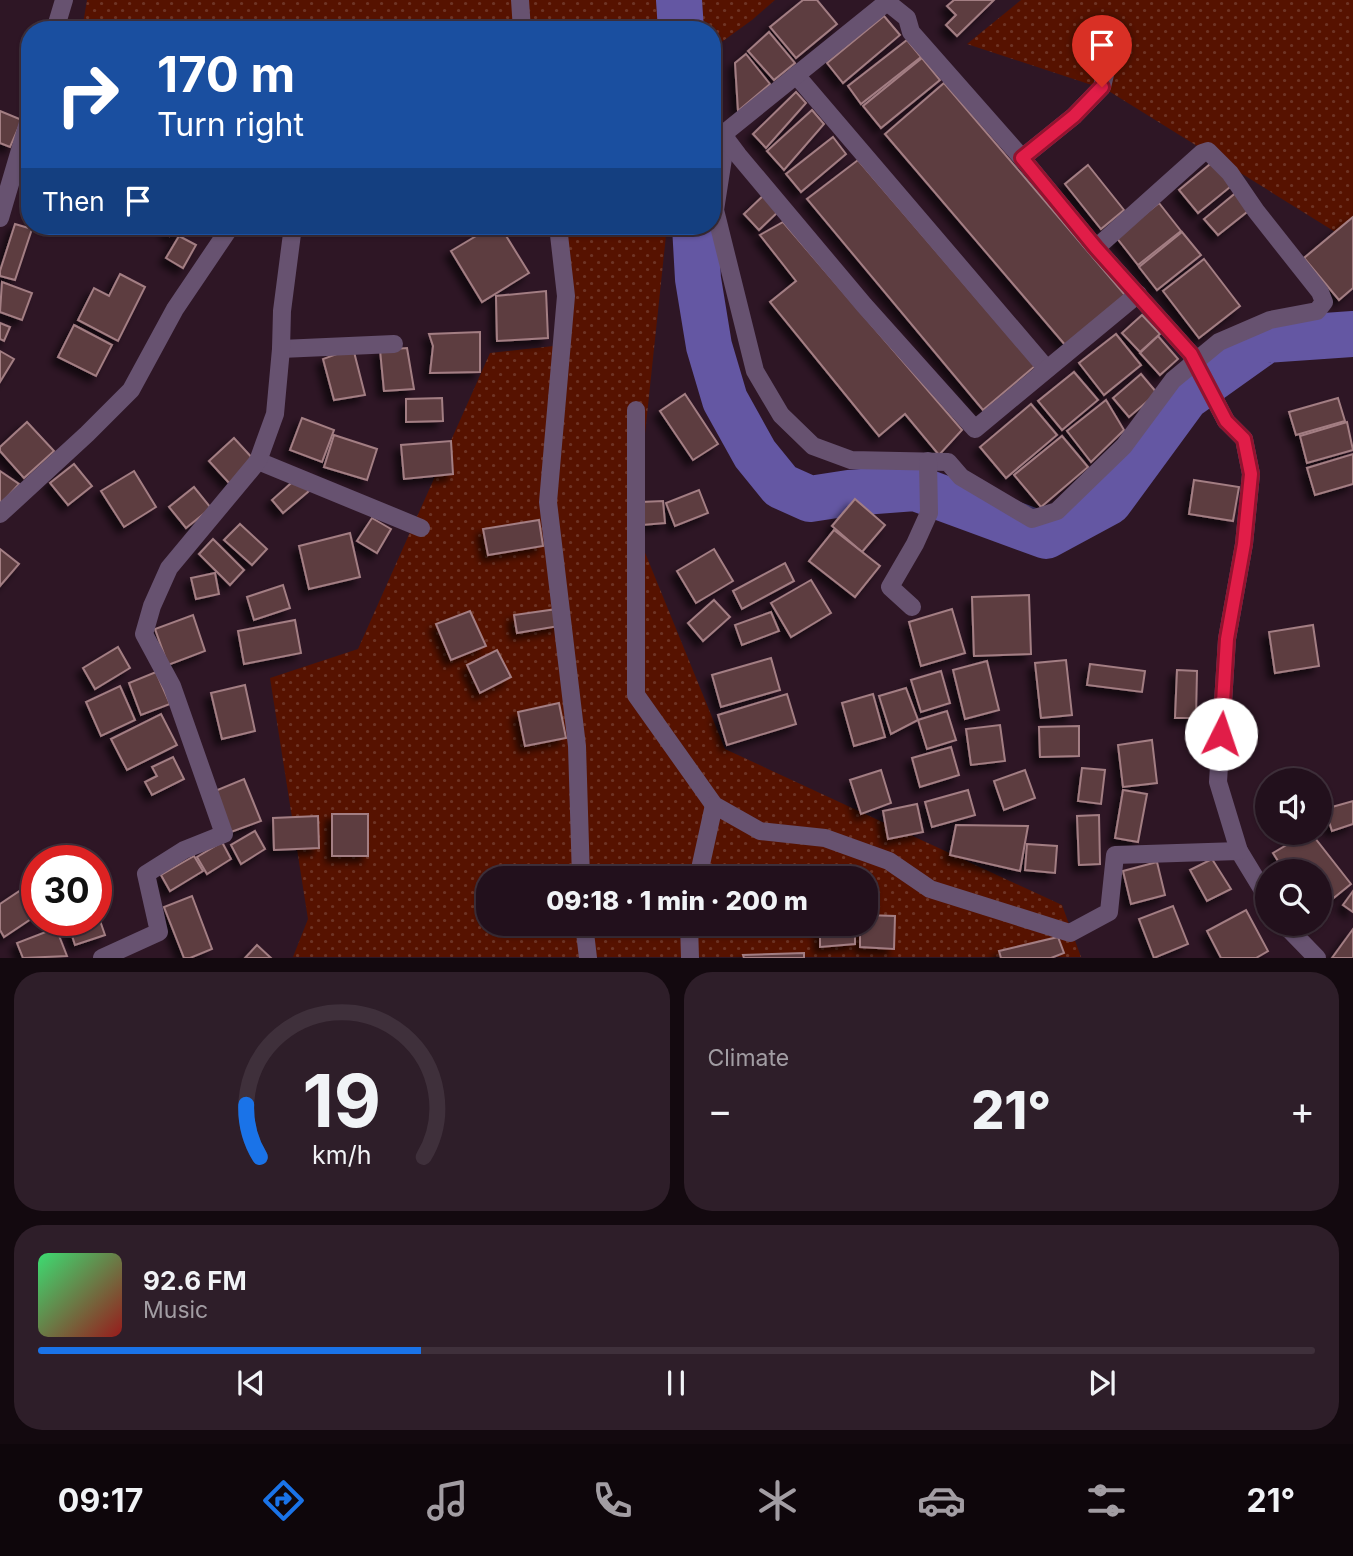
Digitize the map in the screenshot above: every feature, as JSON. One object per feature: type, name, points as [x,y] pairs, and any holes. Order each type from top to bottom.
[{"type":"street","points":[[58,21],[64,0]]},
{"type":"street","points":[[520,0],[521,21]]},
{"type":"street","points":[[721,171],[727,131],[887,1],[907,18],[911,32],[1022,158],[1096,248],[1191,354],[1226,421],[1244,439],[1251,474],[1244,544],[1227,639],[1218,782],[1238,851],[1255,878]]},
{"type":"street","points":[[1022,158],[1074,116],[1102,87],[1116,29]]},
{"type":"street","points":[[796,75],[1047,369]]},
{"type":"street","points":[[726,139],[864,305],[975,429],[1138,294]]},
{"type":"street","points":[[0,218],[21,147]]},
{"type":"street","points":[[721,234],[755,371],[781,415],[813,446],[851,460],[947,462],[961,477],[1032,519],[1057,511],[1124,446],[1172,380],[1219,342],[1269,320],[1317,311],[1324,302],[1320,292],[1256,211],[1230,173],[1208,151],[1202,153],[1096,248]]},
{"type":"street","points":[[0,514],[88,434],[131,390],[175,309],[223,235]]},
{"type":"street","points":[[102,957],[159,932],[146,874],[184,850],[224,834],[172,686],[144,635],[152,606],[169,568],[258,461],[275,414],[282,311],[292,235]]},
{"type":"street","points":[[559,235],[566,296],[548,502],[577,746],[581,866]]},
{"type":"street","points":[[281,349],[394,344]]},
{"type":"street","points":[[636,410],[636,695],[714,805],[760,831],[825,838],[889,861],[930,889],[1070,933],[1109,912],[1115,855],[1238,851]]},
{"type":"street","points":[[258,461],[421,528]]},
{"type":"street","points":[[912,607],[890,587],[929,513],[928,461]]},
{"type":"street","points":[[701,866],[714,805]]},
{"type":"street","points":[[585,936],[588,957]]},
{"type":"street","points":[[689,936],[690,957]]},
{"type":"street","points":[[1296,936],[1317,957]]},
{"type":"shaded area","points":[[87,0],[775,0],[721,42],[721,21],[84,21]]},
{"type":"shaded area","points":[[1021,0],[1353,0],[1353,243],[1107,90],[967,44]]},
{"type":"shaded area","points":[[562,235],[666,235],[635,528],[725,749],[1062,905],[1081,957],[293,957],[308,919],[270,678],[358,649],[490,353],[563,345]]},
{"type":"building","points":[[803,0],[817,0],[837,24],[796,58],[770,27]]},
{"type":"building","points":[[954,0],[994,0],[957,36],[946,25],[956,15],[947,6]]},
{"type":"building","points":[[884,16],[900,35],[843,83],[827,63]]},
{"type":"building","points":[[769,32],[795,63],[774,80],[748,51]]},
{"type":"building","points":[[907,40],[921,57],[861,104],[848,86]]},
{"type":"building","points":[[746,54],[770,84],[738,111],[735,63]]},
{"type":"building","points":[[922,58],[940,80],[881,128],[863,106]]},
{"type":"building","points":[[944,83],[1125,295],[1066,346],[885,134]]},
{"type":"building","points":[[796,92],[806,103],[766,148],[753,134]]},
{"type":"building","points":[[812,110],[824,124],[784,170],[767,151]]},
{"type":"building","points":[[0,111],[21,120],[21,122],[10,147],[0,143]]},
{"type":"building","points":[[833,137],[846,154],[801,192],[786,174]]},
{"type":"building","points":[[858,160],[1035,366],[983,410],[807,199]]},
{"type":"building","points":[[1215,160],[1235,183],[1198,213],[1179,190]]},
{"type":"building","points":[[1088,165],[1124,210],[1101,229],[1065,184]]},
{"type":"building","points":[[1238,191],[1252,208],[1218,235],[1204,219]]},
{"type":"building","points":[[766,193],[781,209],[759,230],[744,214]]},
{"type":"building","points":[[1159,203],[1181,231],[1138,265],[1116,237]]},
{"type":"building","points":[[1353,217],[1353,288],[1339,300],[1304,258]]},
{"type":"building","points":[[783,222],[962,430],[939,455],[905,414],[879,436],[770,302],[796,281],[760,235]]},
{"type":"building","points":[[15,224],[21,226],[21,235],[30,235],[15,280],[0,276]]},
{"type":"building","points":[[1182,232],[1201,255],[1157,290],[1139,267]]},
{"type":"building","points":[[478,235],[506,235],[529,273],[482,302],[451,251]]},
{"type":"building","points":[[179,236],[196,245],[183,268],[166,258]]},
{"type":"building","points":[[1204,259],[1240,306],[1199,338],[1163,291]]},
{"type":"building","points":[[120,274],[145,287],[118,341],[78,320],[94,288],[109,296]]},
{"type":"building","points":[[2,282],[32,293],[22,320],[0,312]]},
{"type":"building","points":[[546,291],[548,338],[497,341],[496,296]]},
{"type":"building","points":[[1142,315],[1160,334],[1140,352],[1122,333]]},
{"type":"building","points":[[0,323],[10,327],[4,341],[0,339]]},
{"type":"building","points":[[74,325],[112,345],[96,376],[58,357]]},
{"type":"building","points":[[480,332],[480,372],[430,373],[433,346],[429,334]]},
{"type":"building","points":[[1116,334],[1141,365],[1104,395],[1079,363]]},
{"type":"building","points":[[1158,336],[1178,359],[1160,375],[1140,353]]},
{"type":"building","points":[[353,348],[365,395],[334,400],[323,359]]},
{"type":"building","points":[[407,348],[414,389],[384,391],[380,350]]},
{"type":"building","points":[[0,351],[14,359],[0,382]]},
{"type":"building","points":[[1074,372],[1098,400],[1062,430],[1038,401]]},
{"type":"building","points":[[1141,374],[1157,393],[1129,417],[1113,398]]},
{"type":"building","points":[[685,394],[718,444],[693,460],[660,411]]},
{"type":"building","points":[[442,398],[443,421],[406,422],[406,399]]},
{"type":"building","points":[[1338,398],[1345,421],[1296,435],[1289,412]]},
{"type":"building","points":[[1106,400],[1124,430],[1091,462],[1067,431]]},
{"type":"building","points":[[1031,404],[1057,435],[1006,478],[980,447]]},
{"type":"building","points":[[302,418],[334,430],[322,462],[290,450]]},
{"type":"building","points":[[27,422],[54,451],[24,478],[0,451],[0,447]]},
{"type":"building","points":[[1347,422],[1353,450],[1307,463],[1300,436]]},
{"type":"building","points":[[334,435],[377,449],[367,480],[324,467]]},
{"type":"building","points":[[1062,436],[1088,467],[1041,507],[1014,475]]},
{"type":"building","points":[[234,438],[255,461],[230,484],[209,461]]},
{"type":"building","points":[[451,441],[453,474],[404,479],[401,445]]},
{"type":"building","points":[[1353,454],[1353,484],[1315,495],[1307,468]]},
{"type":"building","points":[[74,464],[92,486],[68,505],[50,483]]},
{"type":"building","points":[[0,471],[19,484],[0,505]]},
{"type":"building","points":[[134,471],[156,507],[124,527],[101,491]]},
{"type":"building","points":[[298,477],[309,491],[283,513],[272,500]]},
{"type":"building","points":[[1194,480],[1239,487],[1233,521],[1189,514]]},
{"type":"building","points":[[194,487],[211,508],[186,528],[169,507]]},
{"type":"building","points":[[699,490],[708,513],[675,526],[666,503]]},
{"type":"building","points":[[855,499],[885,525],[862,552],[832,526]]},
{"type":"building","points":[[663,501],[665,523],[642,525],[641,502]]},
{"type":"building","points":[[372,518],[391,529],[377,553],[357,541]]},
{"type":"building","points":[[539,520],[543,546],[488,555],[483,529]]},
{"type":"building","points":[[240,524],[267,549],[252,565],[224,540]]},
{"type":"building","points":[[834,530],[880,566],[855,597],[809,561]]},
{"type":"building","points":[[350,533],[360,577],[309,589],[299,546]]},
{"type":"building","points":[[213,539],[244,570],[230,585],[199,554]]},
{"type":"building","points":[[0,549],[19,564],[0,586]]},
{"type":"building","points":[[714,549],[733,581],[696,603],[677,571]]},
{"type":"building","points":[[785,563],[794,581],[742,609],[733,591]]},
{"type":"building","points":[[215,573],[219,594],[196,599],[191,578]]},
{"type":"building","points":[[811,580],[831,613],[791,637],[771,603]]},
{"type":"building","points":[[283,585],[290,608],[254,620],[247,597]]},
{"type":"building","points":[[1029,595],[1031,654],[974,656],[972,597]]},
{"type":"building","points":[[714,600],[730,617],[703,641],[688,623]]},
{"type":"building","points":[[557,609],[559,626],[517,633],[514,615]]},
{"type":"building","points":[[952,609],[965,653],[921,666],[909,622]]},
{"type":"building","points":[[470,611],[486,646],[451,660],[436,624]]},
{"type":"building","points":[[771,612],[779,631],[742,645],[735,625]]},
{"type":"building","points":[[193,615],[205,651],[168,665],[155,629]]},
{"type":"building","points":[[295,620],[301,653],[244,664],[238,631]]},
{"type":"building","points":[[1313,625],[1319,666],[1275,673],[1269,632]]},
{"type":"building","points":[[118,647],[130,668],[95,689],[83,668]]},
{"type":"building","points":[[497,650],[511,677],[480,693],[467,665]]},
{"type":"building","points":[[771,658],[780,690],[721,707],[712,675]]},
{"type":"building","points":[[1066,660],[1072,715],[1041,718],[1035,663]]},
{"type":"building","points":[[987,661],[999,710],[965,719],[953,670]]},
{"type":"building","points":[[1090,664],[1145,671],[1142,692],[1087,685]]},
{"type":"building","points":[[1177,670],[1197,671],[1196,718],[1175,718]]},
{"type":"building","points":[[941,671],[950,703],[921,712],[911,680]]},
{"type":"building","points":[[156,672],[170,704],[141,715],[129,683]]},
{"type":"building","points":[[245,685],[255,731],[222,739],[211,693]]},
{"type":"building","points":[[120,686],[135,720],[101,736],[86,702]]},
{"type":"building","points":[[906,688],[918,720],[891,734],[879,696]]},
{"type":"building","points":[[787,694],[796,724],[727,745],[718,715]]},
{"type":"building","points":[[873,694],[885,737],[854,746],[842,703]]},
{"type":"building","points":[[559,703],[566,738],[525,746],[518,712]]},
{"type":"building","points":[[947,711],[956,740],[927,749],[918,720]]},
{"type":"building","points":[[161,714],[177,745],[127,770],[111,739]]},
{"type":"building","points":[[1000,725],[1005,761],[971,765],[966,729]]},
{"type":"building","points":[[1079,726],[1079,756],[1040,757],[1039,727]]},
{"type":"building","points":[[1152,740],[1157,783],[1123,787],[1118,745]]},
{"type":"building","points":[[951,747],[959,775],[920,787],[912,758]]},
{"type":"building","points":[[173,757],[184,779],[152,795],[145,782],[157,776],[152,767]]},
{"type":"building","points":[[1082,768],[1105,770],[1101,804],[1078,801]]},
{"type":"building","points":[[881,770],[891,803],[861,814],[850,780]]},
{"type":"building","points":[[1025,770],[1035,798],[1004,810],[994,781]]},
{"type":"building","points":[[244,779],[261,821],[231,832],[215,791]]},
{"type":"building","points":[[968,790],[975,815],[932,827],[925,802]]},
{"type":"building","points":[[1123,790],[1147,794],[1138,842],[1115,838]]},
{"type":"building","points":[[1353,801],[1353,824],[1332,831],[1332,807]]},
{"type":"building","points":[[917,804],[923,832],[888,839],[883,811]]},
{"type":"building","points":[[332,814],[368,814],[368,856],[332,856]]},
{"type":"building","points":[[1099,815],[1100,864],[1079,865],[1077,816]]},
{"type":"building","points":[[318,816],[319,848],[274,850],[273,818]]},
{"type":"building","points":[[956,825],[1028,826],[1020,871],[950,855]]},
{"type":"building","points":[[255,831],[265,849],[241,864],[231,845]]},
{"type":"building","points":[[222,842],[231,859],[207,874],[197,857]]},
{"type":"building","points":[[1027,844],[1057,846],[1055,873],[1025,870]]},
{"type":"building","points":[[1287,845],[1320,845],[1331,859],[1277,859],[1273,853]]},
{"type":"building","points":[[194,856],[203,871],[170,891],[161,875]]},
{"type":"building","points":[[1212,859],[1231,889],[1207,901],[1190,870]]},
{"type":"building","points":[[1332,860],[1351,884],[1332,899]]},
{"type":"building","points":[[1157,862],[1165,895],[1131,904],[1123,871]]},
{"type":"building","points":[[21,890],[21,926],[4,937],[0,930],[0,904]]},
{"type":"building","points":[[1353,891],[1353,912],[1343,905]]},
{"type":"building","points":[[192,896],[212,949],[184,958],[164,907]]},
{"type":"building","points":[[1173,906],[1188,944],[1154,958],[1139,919]]},
{"type":"building","points":[[1246,910],[1255,927],[1255,936],[1260,936],[1268,951],[1256,958],[1221,958],[1207,931]]},
{"type":"building","points":[[878,915],[895,916],[894,949],[860,947],[860,936],[878,936]]},
{"type":"building","points":[[1353,929],[1353,958],[1332,958]]},
{"type":"building","points":[[35,936],[59,936],[67,956],[23,958],[17,943]]},
{"type":"building","points":[[72,936],[102,936],[75,945]]},
{"type":"building","points":[[820,936],[855,936],[855,944],[820,947]]},
{"type":"building","points":[[1058,937],[1064,953],[1051,958],[1001,958],[999,951]]},
{"type":"building","points":[[257,945],[271,958],[245,958]]},
{"type":"building","points":[[804,953],[804,958],[744,958],[743,955]]},
{"type":"waterway","points":[[679,0],[680,21]]},
{"type":"waterway","points":[[696,235],[698,279],[709,346],[725,400],[755,454],[781,486],[810,499],[915,488],[1046,536],[1109,502],[1186,397],[1266,340],[1353,334]]},
{"type":"route","points":[[1102,87],[1074,116],[1022,158],[1096,248],[1191,354],[1226,421],[1244,439],[1251,474],[1244,544],[1227,639],[1221,734]]}]
